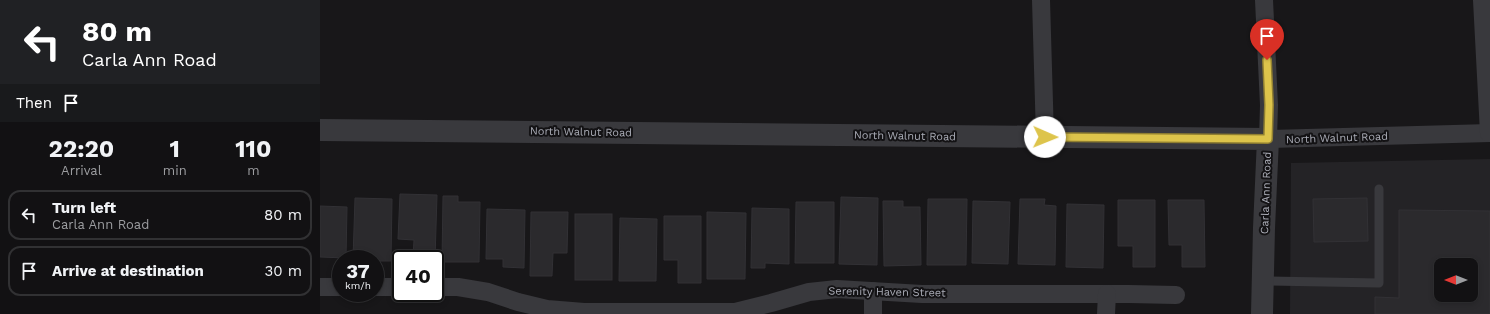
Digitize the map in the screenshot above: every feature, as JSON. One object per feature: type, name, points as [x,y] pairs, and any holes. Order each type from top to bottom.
[{"type":"street","points":[[1041,0],[1045,137]]},
{"type":"street","name":"Carla Ann Road","points":[[1262,314],[1269,105],[1264,0]]},
{"type":"street","points":[[1482,0],[1490,133]]},
{"type":"street","name":"North Walnut Road","points":[[320,130],[1294,140],[1490,133]]},
{"type":"street","points":[[320,286],[332,286]]},
{"type":"street","name":"Serenity Haven Street","points":[[444,286],[458,286],[488,292],[518,302],[547,309],[584,312],[735,312],[809,292],[837,289],[922,294],[1176,295]]},
{"type":"street","points":[[873,291],[873,314]]},
{"type":"street","points":[[1106,294],[1106,314]]},
{"type":"lane","points":[[1263,281],[1379,283],[1380,189]]},
{"type":"shaded area","points":[[1490,159],[1490,314],[1290,314],[1291,163]]},
{"type":"building","points":[[400,194],[437,195],[435,250],[413,250],[414,240],[398,239]]},
{"type":"building","points":[[443,196],[458,196],[458,202],[480,202],[479,262],[444,262],[444,250],[442,250]]},
{"type":"building","points":[[841,197],[878,198],[877,265],[839,264]]},
{"type":"building","points":[[355,198],[392,199],[391,261],[384,261],[384,250],[353,250]]},
{"type":"building","points":[[1367,198],[1368,241],[1314,242],[1313,199]]},
{"type":"building","points":[[928,199],[967,199],[966,265],[927,265]]},
{"type":"building","points":[[1020,199],[1045,199],[1044,205],[1056,206],[1055,265],[1018,264]]},
{"type":"building","points":[[1118,200],[1155,200],[1155,267],[1133,267],[1133,246],[1118,246]]},
{"type":"building","points":[[1168,200],[1204,200],[1205,267],[1182,267],[1182,245],[1169,245]]},
{"type":"building","points":[[883,201],[903,201],[903,207],[920,207],[921,265],[884,266]]},
{"type":"building","points":[[973,201],[1010,202],[1008,264],[972,263]]},
{"type":"building","points":[[796,202],[834,202],[834,263],[795,263]]},
{"type":"building","points":[[1067,204],[1104,205],[1103,268],[1066,267]]},
{"type":"building","points":[[320,206],[347,207],[346,250],[332,250],[332,257],[320,257]]},
{"type":"building","points":[[752,208],[789,209],[789,264],[765,263],[765,268],[751,268]]},
{"type":"building","points":[[487,209],[525,210],[524,268],[503,267],[503,259],[486,259]]},
{"type":"building","points":[[1399,210],[1490,211],[1490,314],[1375,314],[1375,297],[1399,298]]},
{"type":"building","points":[[531,212],[568,212],[567,253],[553,253],[552,276],[530,276]]},
{"type":"building","points":[[707,212],[746,213],[745,279],[707,279]]},
{"type":"building","points":[[575,214],[612,214],[612,280],[575,280]]},
{"type":"building","points":[[664,216],[701,216],[701,283],[678,283],[678,260],[664,260]]},
{"type":"building","points":[[620,218],[657,219],[656,281],[619,281]]},
{"type":"route","points":[[1045,137],[1268,139],[1269,105],[1267,60]]}]
